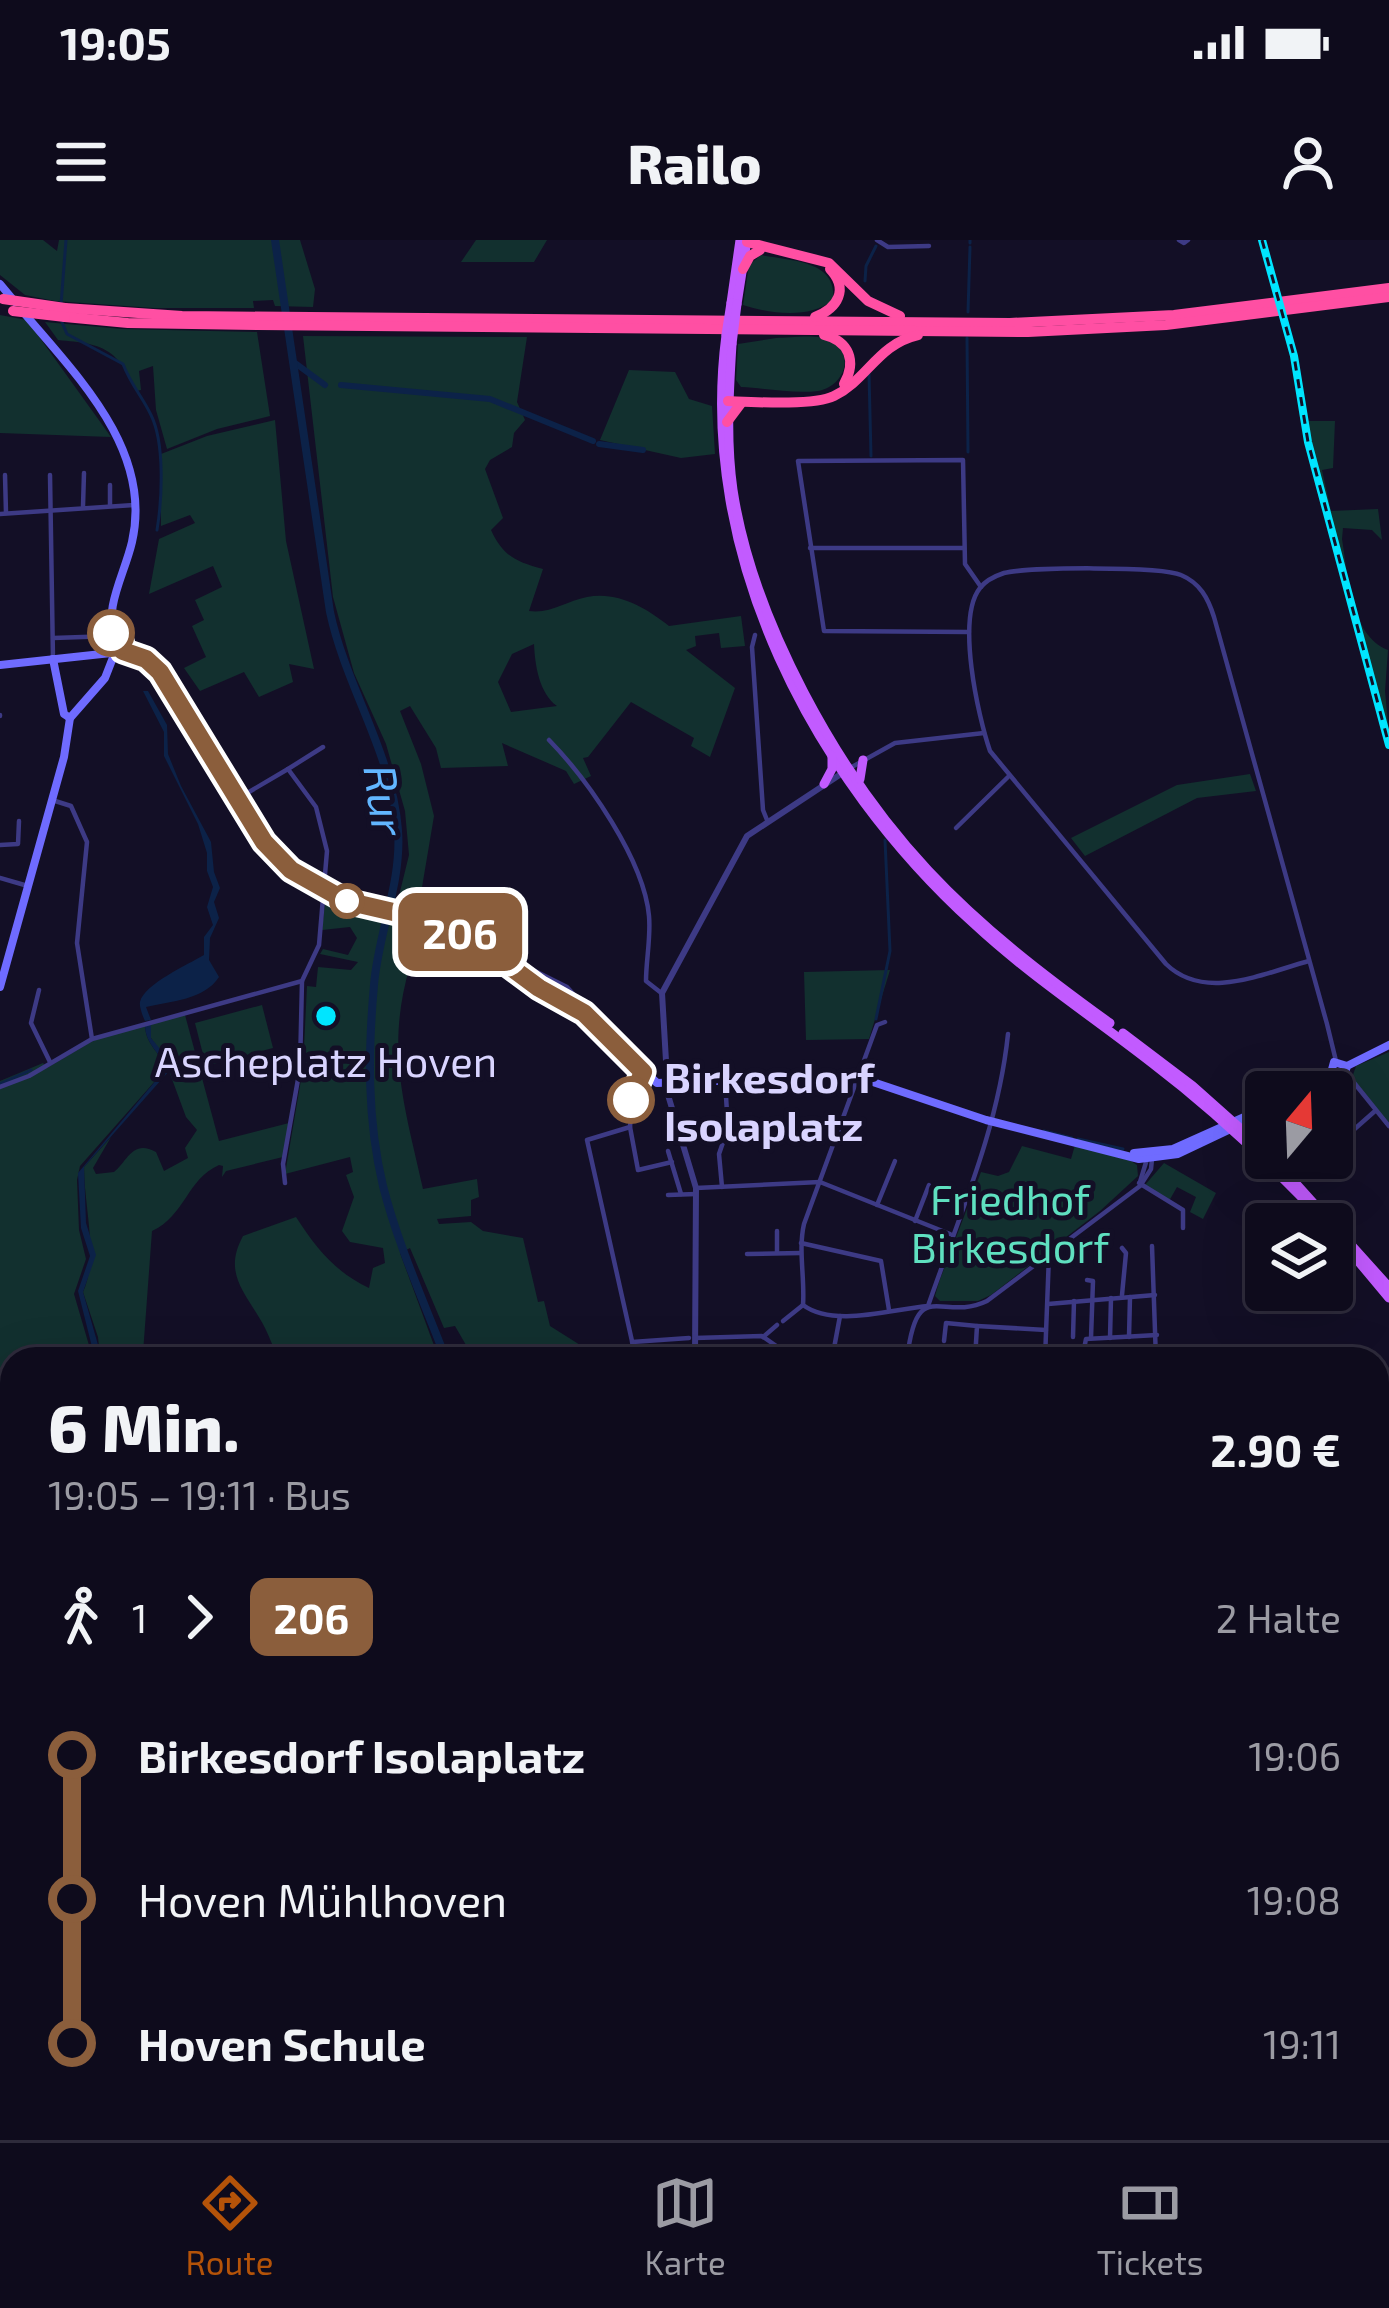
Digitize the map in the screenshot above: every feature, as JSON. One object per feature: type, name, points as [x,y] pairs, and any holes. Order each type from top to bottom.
[{"type":"highway","points":[[744,243],[812,261],[834,272],[841,290],[837,302],[807,320]]},
{"type":"highway","points":[[744,243],[822,261],[838,269],[879,308],[933,322]]},
{"type":"highway","points":[[743,269],[760,250]]},
{"type":"highway","points":[[320,321],[933,322],[1153,316],[1389,288]]},
{"type":"highway","points":[[4,305],[65,313],[256,320],[947,331],[1130,328],[1389,297]]},
{"type":"highway","points":[[728,399],[814,397],[843,385],[850,357],[838,339],[797,330]]},
{"type":"highway","points":[[728,399],[828,399],[845,389],[891,344],[947,331]]},
{"type":"highway","points":[[728,399],[728,422]]},
{"type":"main road","points":[[734,304],[744,243]]},
{"type":"main road","points":[[744,243],[729,343],[725,487],[743,561],[781,661],[834,752],[910,860],[974,925],[1245,1133]]},
{"type":"main road","points":[[0,284],[120,439],[132,475],[134,505],[134,532],[109,614],[115,647],[105,678],[70,718],[0,987]]},
{"type":"main road","points":[[728,422],[733,489],[756,576],[834,752],[824,784]]},
{"type":"main road","points":[[0,665],[115,647],[146,659],[160,672],[277,857],[323,890],[470,937],[539,988],[575,1006],[652,1081],[858,1076],[991,1121],[1149,1158],[1178,1154],[1245,1118]]},
{"type":"main road","points":[[53,659],[64,713],[70,718]]},
{"type":"main road","points":[[861,784],[864,759]]},
{"type":"main road","points":[[846,770],[914,855],[979,921],[1232,1124],[1306,1203]]},
{"type":"main road","points":[[1348,1071],[1389,1045]]},
{"type":"main road","points":[[1336,1061],[1344,1071]]},
{"type":"main road","points":[[1332,1071],[1336,1061]]},
{"type":"main road","points":[[1208,1109],[1211,1131]]},
{"type":"main road","points":[[1149,1158],[1245,1120]]},
{"type":"main road","points":[[1292,1179],[1389,1287]]},
{"type":"main road","points":[[1353,1255],[1389,1298]]},
{"type":"street","points":[[877,240],[888,247],[928,246]]},
{"type":"street","points":[[1179,240],[1188,240]]},
{"type":"street","points":[[969,632],[827,633],[820,625],[798,461],[963,460],[967,571],[981,587]]},
{"type":"street","points":[[83,506],[84,473]]},
{"type":"street","points":[[5,475],[3,513],[134,505]]},
{"type":"street","points":[[50,475],[53,659]]},
{"type":"street","points":[[110,485],[110,505]]},
{"type":"street","points":[[809,548],[964,548]]},
{"type":"street","points":[[1309,961],[1215,984],[1176,974],[990,752],[969,632],[970,606],[981,587],[998,575],[1019,571],[1162,571],[1178,573],[1201,589],[1214,617],[1309,961],[1336,1061]]},
{"type":"street","points":[[754,635],[767,820]]},
{"type":"street","points":[[52,638],[115,647]]},
{"type":"street","points":[[693,1347],[696,1191],[668,1095],[662,993],[742,843],[767,820],[895,743],[984,733]]},
{"type":"street","points":[[549,740],[581,773],[625,847],[649,911],[646,981],[662,993]]},
{"type":"street","points":[[237,799],[323,747]]},
{"type":"street","points":[[834,752],[864,759]]},
{"type":"street","points":[[286,1183],[284,1164],[300,1068],[302,981],[319,945],[327,851],[322,821],[287,769]]},
{"type":"street","points":[[956,828],[1008,777]]},
{"type":"street","points":[[52,800],[71,806],[87,842],[77,943],[92,1039]]},
{"type":"street","points":[[0,845],[18,844],[19,821]]},
{"type":"street","points":[[0,878],[28,886]]},
{"type":"street","points":[[527,967],[568,987],[576,997],[575,1006]]},
{"type":"street","points":[[0,1088],[92,1039],[302,981]]},
{"type":"street","points":[[39,990],[31,1023],[50,1062]]},
{"type":"street","points":[[885,1022],[877,1024],[801,1243],[803,1305],[810,1311],[840,1316],[928,1306],[978,1306],[1139,1185],[1151,1169],[1149,1158]]},
{"type":"street","points":[[909,1347],[912,1328],[928,1306],[979,1169],[1000,1098],[1008,1034]]},
{"type":"street","points":[[643,1072],[633,1089],[630,1127],[638,1170],[672,1162]]},
{"type":"street","points":[[652,1081],[668,1095]]},
{"type":"street","points":[[722,1187],[719,1154],[728,1128],[725,1081]]},
{"type":"street","points":[[1353,1083],[1389,1126]]},
{"type":"street","points":[[1353,1130],[1375,1111]]},
{"type":"street","points":[[630,1127],[588,1138],[633,1347]]},
{"type":"street","points":[[668,1151],[681,1194]]},
{"type":"street","points":[[877,1205],[896,1161]]},
{"type":"street","points":[[668,1195],[820,1182],[952,1235]]},
{"type":"street","points":[[916,1220],[929,1185]]},
{"type":"street","points":[[1139,1185],[1184,1210],[1184,1228]]},
{"type":"street","points":[[777,1231],[777,1252]]},
{"type":"street","points":[[801,1243],[881,1261],[889,1310]]},
{"type":"street","points":[[1152,1246],[1157,1347]]},
{"type":"street","points":[[1122,1248],[1129,1337]]},
{"type":"street","points":[[747,1254],[802,1253]]},
{"type":"street","points":[[1045,1347],[1049,1255]]},
{"type":"street","points":[[1091,1338],[1090,1280],[1103,1282]]},
{"type":"street","points":[[1048,1304],[1156,1294]]},
{"type":"street","points":[[1110,1338],[1111,1298]]},
{"type":"street","points":[[1073,1337],[1074,1301]]},
{"type":"street","points":[[632,1342],[764,1336],[803,1305]]},
{"type":"street","points":[[834,1347],[840,1316]]},
{"type":"street","points":[[944,1341],[946,1323],[1046,1330]]},
{"type":"street","points":[[976,1347],[977,1326]]},
{"type":"street","points":[[764,1336],[775,1347]]},
{"type":"street","points":[[1083,1347],[1083,1341],[1091,1338],[1157,1336]]},
{"type":"green space","points":[[0,240],[43,240],[57,251],[59,240],[300,240],[315,289],[313,307],[275,306],[273,300],[253,301],[254,308],[154,308],[25,295],[0,275]]},
{"type":"green space","points":[[476,240],[547,240],[534,262],[461,262]]},
{"type":"green space","points":[[761,255],[820,270],[833,287],[833,300],[813,310],[790,313],[743,305],[749,265]]},
{"type":"green space","points":[[0,315],[27,320],[111,437],[0,433]]},
{"type":"green space","points":[[45,322],[257,332],[270,416],[217,429],[167,449],[156,410],[153,366],[139,371],[141,390],[136,391],[115,357],[98,347],[58,340]]},
{"type":"green space","points":[[303,336],[527,337],[517,402],[525,420],[514,433],[512,447],[490,460],[485,469],[503,518],[491,530],[500,546],[511,557],[543,569],[529,611],[610,596],[631,602],[669,626],[741,616],[745,646],[721,648],[719,633],[695,636],[696,646],[686,650],[735,688],[710,757],[691,746],[694,738],[631,702],[583,758],[591,776],[574,784],[566,771],[502,743],[508,766],[441,768],[436,748],[410,706],[400,711],[421,764],[434,816],[418,911],[396,908],[409,855],[405,811],[386,744],[354,673],[333,597]],"holes":[[[534,644],[542,686],[557,706],[511,712],[498,682],[512,654]]]},
{"type":"green space","points":[[776,338],[827,339],[844,355],[843,371],[834,384],[818,391],[741,387],[736,380],[738,344]]},
{"type":"green space","points":[[629,370],[675,372],[689,399],[712,406],[715,454],[681,458],[600,440]]},
{"type":"green space","points":[[275,420],[286,541],[314,669],[289,664],[293,682],[259,697],[244,672],[200,691],[184,668],[206,657],[192,626],[204,620],[195,600],[222,587],[213,566],[149,594],[159,539],[195,523],[190,515],[161,526],[161,454],[207,436]]},
{"type":"green space","points":[[1304,421],[1335,421],[1333,468],[1322,470],[1331,511],[1378,509],[1382,540],[1372,530],[1343,528],[1351,596]]},
{"type":"green space","points":[[1354,606],[1366,631],[1388,650],[1389,734]]},
{"type":"green space","points":[[1250,774],[1256,791],[1197,798],[1085,856],[1071,838],[1177,785]]},
{"type":"green space","points":[[325,903],[434,928],[415,949],[399,1025],[400,1078],[423,1189],[477,1179],[479,1197],[471,1200],[471,1216],[437,1219],[439,1224],[471,1222],[483,1231],[523,1238],[538,1302],[544,1301],[550,1326],[583,1347],[466,1347],[455,1326],[444,1328],[410,1248],[400,1253],[435,1347],[273,1347],[235,1270],[243,1236],[296,1217],[327,1258],[369,1288],[373,1268],[385,1263],[383,1248],[350,1242],[342,1231],[354,1197],[346,1175],[353,1172],[350,1157],[285,1174],[303,1068],[307,986],[316,987],[318,967],[351,970],[358,962],[320,954],[323,949],[348,955],[357,938],[350,927],[322,930]]},
{"type":"green space","points":[[890,970],[869,1039],[806,1040],[804,972]]},
{"type":"green space","points":[[262,1005],[273,1048],[206,1066],[195,1023]]},
{"type":"green space","points":[[185,1015],[219,1141],[289,1123],[283,1157],[226,1171],[222,1177],[223,1166],[208,1171],[172,1216],[152,1231],[143,1347],[99,1347],[83,1292],[90,1263],[84,1167],[111,1137],[93,1168],[96,1174],[114,1172],[142,1148],[156,1152],[164,1171],[188,1158],[185,1148],[197,1130],[186,1117],[171,1067],[151,1038],[151,1023]]},
{"type":"green space","points":[[145,1024],[163,1072],[80,1166],[79,1230],[86,1259],[74,1294],[89,1347],[0,1347],[0,1081],[43,1063],[47,1068],[96,1039]]},
{"type":"green space","points":[[1389,1052],[1389,1123],[1353,1079],[1356,1066]]},
{"type":"green space","name":"Friedhof Birkesdorf","points":[[1075,1145],[1131,1161],[1137,1165],[1138,1176],[991,1295],[978,1301],[940,1301],[935,1296],[939,1282],[981,1172],[998,1176],[1009,1172],[1022,1146],[1071,1159]]},
{"type":"green space","points":[[1164,1163],[1216,1193],[1203,1219],[1190,1212],[1196,1197],[1177,1187],[1169,1201],[1145,1185]]},
{"type":"water","points":[[143,691],[148,691],[167,725],[168,754],[211,842],[220,888],[214,902],[219,918],[210,938],[209,960],[219,977],[196,995],[146,1007],[151,1020],[145,1021],[140,1004],[143,995],[204,955],[204,937],[213,925],[207,907],[213,887],[198,824],[164,756],[164,732]]},
{"type":"water","points":[[151,1023],[151,1038],[166,1056],[169,1071],[84,1167],[86,1223],[96,1255],[83,1292],[99,1347],[92,1347],[78,1291],[90,1256],[81,1228],[78,1173],[163,1072],[145,1024]]},
{"type":"waterway","points":[[61,305],[66,240]]},
{"type":"waterway","name":"Rur","points":[[275,240],[330,612],[387,774],[398,830],[372,1010],[374,1136],[396,1230],[441,1347]]},
{"type":"waterway","points":[[865,281],[876,246]]},
{"type":"waterway","points":[[968,312],[970,247]]},
{"type":"waterway","points":[[61,320],[67,334],[123,364],[151,415],[160,456],[157,530]]},
{"type":"waterway","points":[[967,338],[968,452]]},
{"type":"waterway","points":[[295,363],[325,385]]},
{"type":"waterway","points":[[869,374],[871,456]]},
{"type":"waterway","points":[[341,385],[490,399],[593,441]]},
{"type":"waterway","points":[[599,444],[643,450]]},
{"type":"waterway","points":[[876,1019],[890,951],[885,840]]},
{"type":"waterway","points":[[0,1084],[31,1070]]},
{"type":"waterway","points":[[1044,1131],[1072,1138]]},
{"type":"waterway","points":[[1078,1139],[1123,1149]]},
{"type":"waterway","points":[[0,1413],[0,1419]]},
{"type":"railway","points":[[1262,240],[1294,356],[1308,442],[1389,745]]},
{"type":"bus line","name":"206","points":[[111,633],[123,651],[146,659],[160,672],[264,842],[291,870],[350,902],[452,927],[539,988],[575,1006],[643,1072],[631,1100]]},
{"type":"place","name":"Ascheplatz Hoven","points":[[326,1016]]},
{"type":"place","name":"Birkesdorf Isolaplatz","points":[[631,1100]]}]
